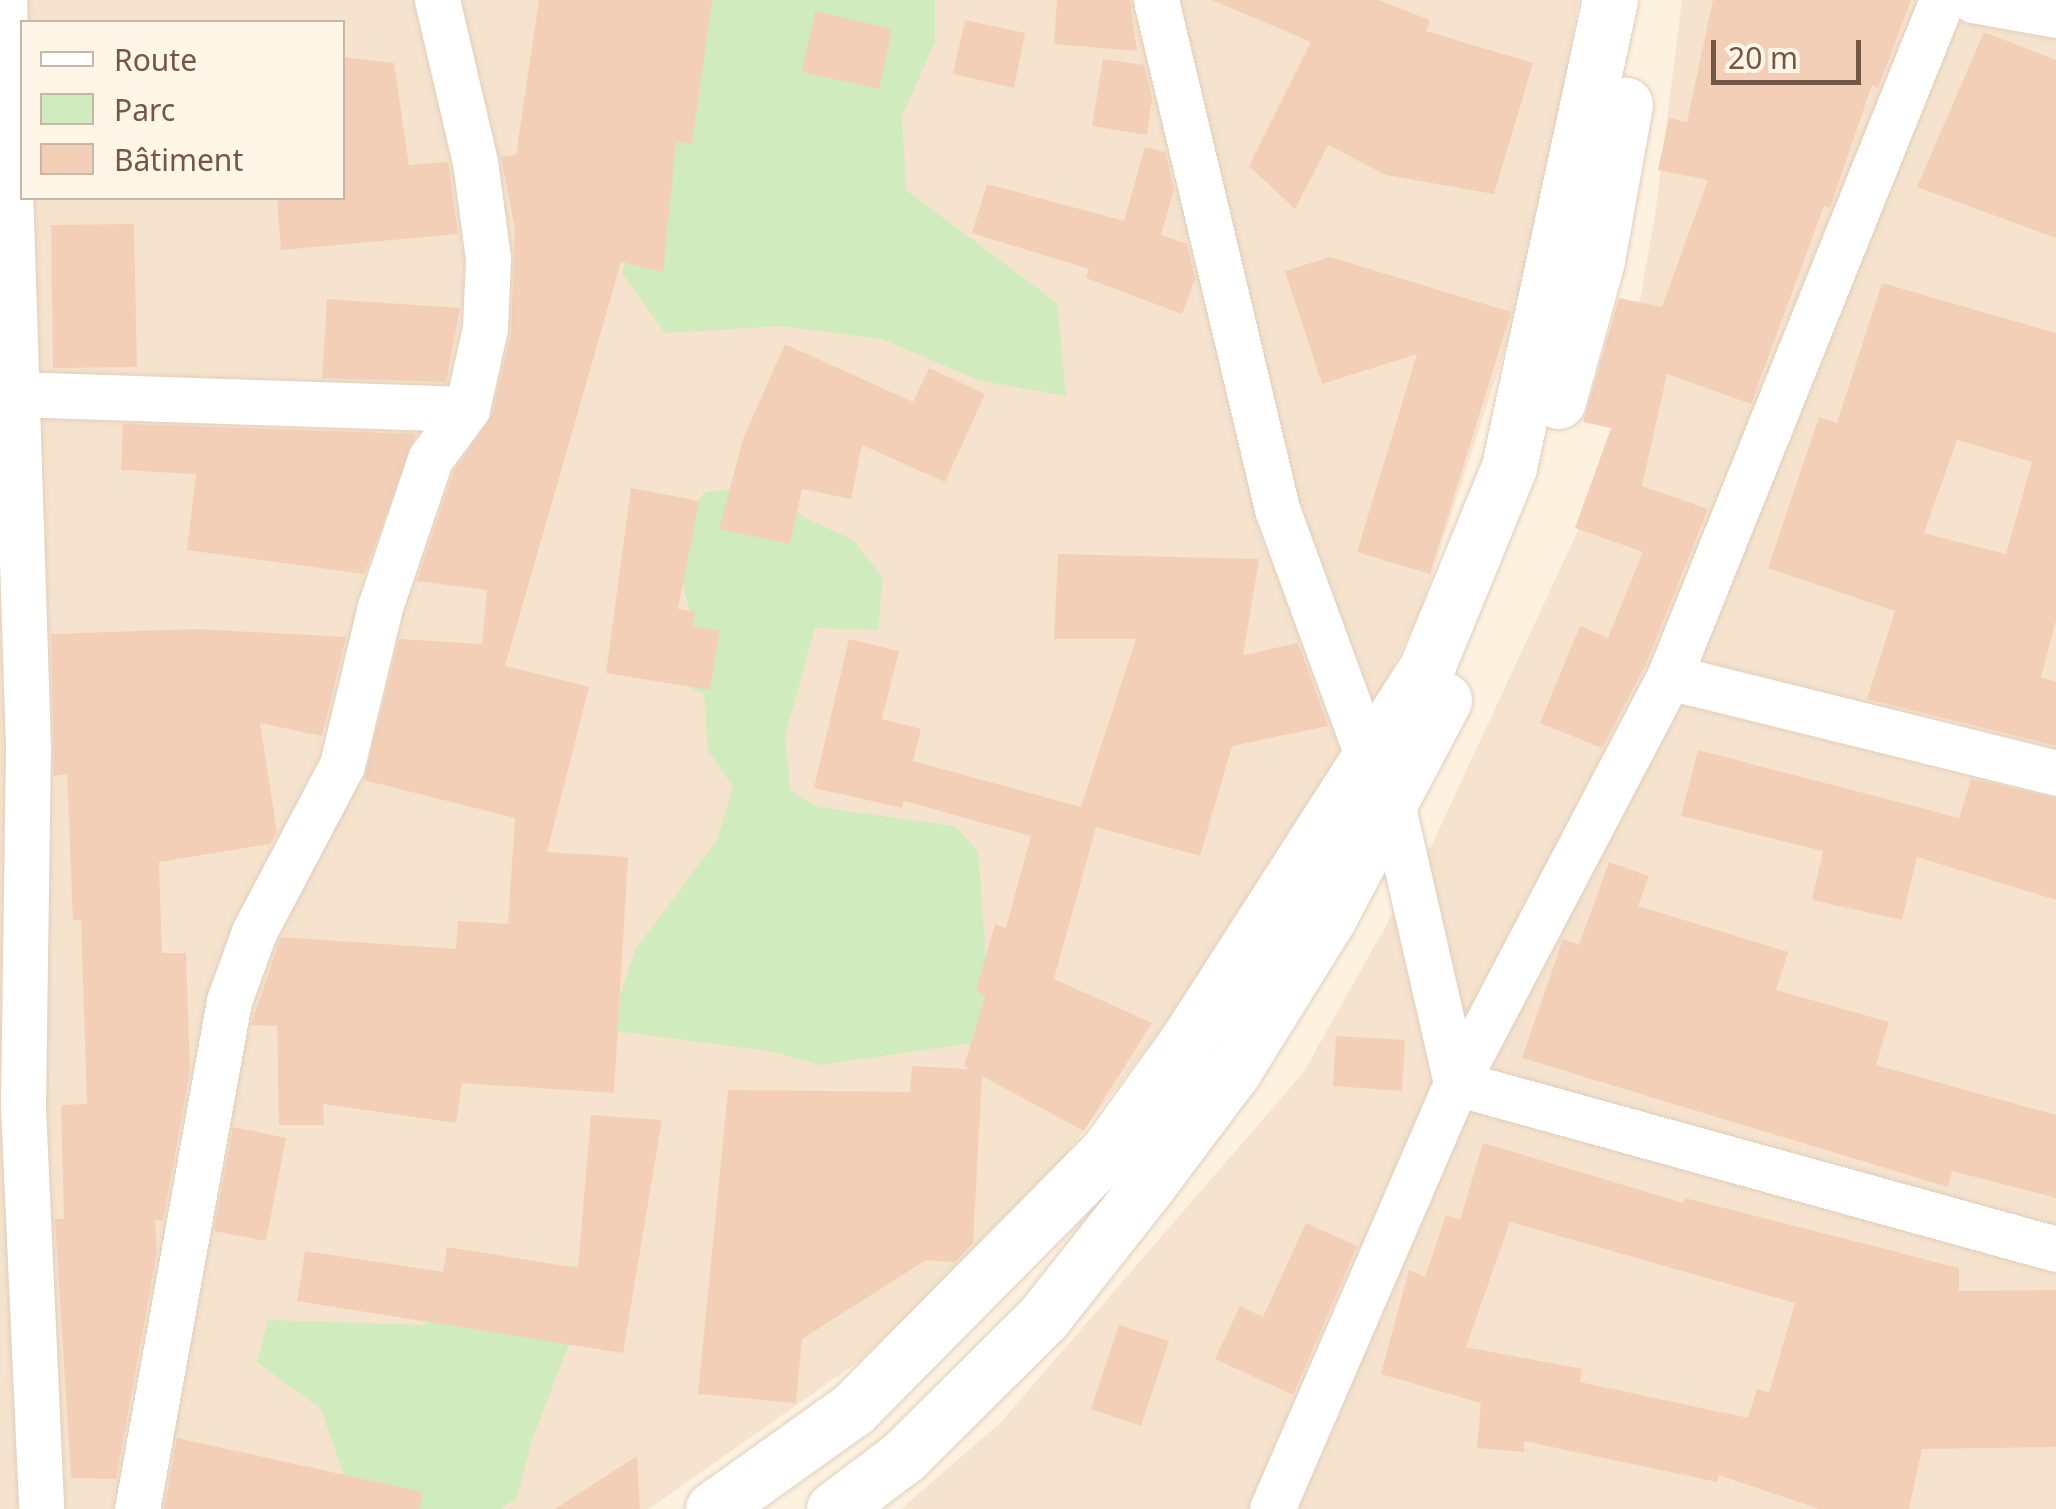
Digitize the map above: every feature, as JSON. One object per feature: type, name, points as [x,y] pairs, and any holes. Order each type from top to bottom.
[{"type":"street","points":[[4,0],[28,747],[23,1107],[41,1509]]},
{"type":"street","points":[[137,1509],[229,1001],[254,932],[342,765],[380,608],[430,459],[466,409],[485,328],[488,258],[475,162],[437,0]]},
{"type":"street","points":[[1156,0],[1277,508],[1380,778],[1456,1083]]},
{"type":"street","points":[[834,1509],[904,1456],[1043,1318],[1234,1070],[1380,778],[1508,467],[1610,0]]},
{"type":"street","points":[[714,1509],[854,1409],[1108,1151],[1380,778],[1471,644],[1537,476],[1596,260],[1641,0]]},
{"type":"street","points":[[1272,1509],[1456,1083],[1669,677],[1942,0]]},
{"type":"street","points":[[1973,0],[2056,15]]},
{"type":"street","points":[[15,394],[466,409]]},
{"type":"street","points":[[1669,677],[2056,773]]},
{"type":"street","points":[[1456,1083],[2056,1249]]},
{"type":"shaded area","points":[[0,0],[1579,0],[1531,269],[1420,612],[1386,682],[1210,965],[1028,1204],[858,1362],[649,1509],[0,1509]]},
{"type":"shaded area","points":[[1682,0],[2056,0],[2056,1509],[901,1509],[1000,1423],[1303,1073],[1434,840],[1613,455],[1655,215]]},
{"type":"green space","points":[[709,0],[935,0],[935,42],[902,116],[906,190],[1057,303],[1066,396],[978,380],[882,339],[780,326],[665,333],[622,273]]},
{"type":"green space","points":[[763,484],[804,517],[853,540],[883,578],[878,630],[815,628],[785,736],[790,790],[817,807],[954,826],[978,851],[990,1010],[978,1042],[820,1065],[775,1052],[608,1030],[635,950],[717,840],[733,787],[708,750],[704,694],[682,684],[692,623],[672,536],[704,493]]},
{"type":"green space","points":[[479,1259],[599,1268],[532,1439],[517,1498],[500,1509],[346,1509],[349,1490],[321,1409],[257,1362],[268,1320],[424,1325]]},
{"type":"building","points":[[539,0],[712,0],[692,144],[676,142],[663,272],[621,262],[505,666],[589,687],[547,852],[628,857],[614,1093],[462,1083],[456,1123],[323,1104],[324,1125],[279,1125],[277,1026],[251,1025],[281,937],[456,949],[458,921],[508,924],[515,818],[364,780],[399,639],[482,644],[487,590],[417,581],[454,471],[492,415],[511,334],[515,229],[501,157],[516,155]]},
{"type":"building","points":[[1057,0],[1130,0],[1137,51],[1054,44]]},
{"type":"building","points":[[1212,0],[1378,0],[1430,20],[1426,31],[1533,63],[1494,194],[1386,175],[1328,145],[1295,209],[1249,166],[1311,42]]},
{"type":"building","points":[[1713,0],[1911,0],[1878,88],[1872,85],[1830,208],[1824,206],[1751,404],[1667,374],[1642,486],[1708,509],[1645,666],[1602,748],[1540,723],[1580,626],[1608,638],[1643,552],[1575,528],[1611,428],[1583,422],[1619,298],[1662,307],[1708,180],[1658,170],[1669,118],[1687,122]]},
{"type":"building","points":[[815,11],[892,29],[879,89],[802,72]]},
{"type":"building","points":[[965,20],[1025,33],[1014,88],[953,74]]},
{"type":"building","points":[[1984,32],[2056,60],[2056,238],[1917,187]]},
{"type":"building","points":[[345,57],[394,63],[409,165],[448,162],[458,234],[281,250],[277,200],[345,200]]},
{"type":"building","points":[[1103,59],[1144,65],[1152,98],[1147,135],[1092,126]]},
{"type":"building","points":[[1145,147],[1165,152],[1174,189],[1161,235],[1187,244],[1195,279],[1182,314],[1086,278],[1089,269],[972,233],[987,184],[1124,221]]},
{"type":"building","points":[[134,224],[137,367],[53,368],[51,225]]},
{"type":"building","points":[[1330,257],[1511,312],[1430,574],[1357,552],[1417,354],[1322,384],[1285,271]]},
{"type":"building","points":[[1882,283],[2056,333],[2056,620],[2041,677],[2056,682],[2056,746],[1867,699],[1895,611],[1768,568],[1819,417],[1837,423]],"holes":[[[1957,440],[2032,462],[2006,554],[1924,533]]]},
{"type":"building","points":[[327,299],[460,308],[446,382],[322,378]]},
{"type":"building","points":[[785,344],[913,402],[929,368],[985,394],[945,482],[862,445],[851,499],[802,489],[790,544],[719,529],[743,439]]},
{"type":"building","points":[[123,424],[416,434],[364,574],[187,550],[196,474],[121,470]]},
{"type":"building","points":[[631,488],[699,501],[678,609],[695,612],[692,626],[720,631],[710,690],[606,673]]},
{"type":"building","points":[[1058,554],[1259,559],[1243,655],[1298,643],[1328,726],[1232,746],[1200,856],[1096,827],[1054,979],[1152,1023],[1084,1131],[982,1076],[973,1243],[955,1262],[926,1260],[802,1339],[796,1403],[698,1394],[728,1090],[910,1092],[912,1066],[969,1069],[964,1066],[985,997],[976,990],[995,924],[1006,928],[1031,836],[904,801],[902,808],[814,788],[849,639],[899,651],[882,719],[921,729],[913,761],[1081,807],[1136,639],[1054,639]]},
{"type":"building","points":[[197,629],[346,637],[322,736],[260,723],[277,832],[270,844],[159,862],[162,953],[186,953],[190,1071],[163,1221],[155,1219],[157,1252],[116,1479],[71,1478],[55,1219],[64,1219],[61,1105],[87,1104],[81,920],[73,920],[67,774],[54,776],[51,634]]},
{"type":"building","points":[[1698,750],[1959,818],[1971,779],[2056,798],[2056,900],[1917,857],[1902,920],[1812,900],[1823,851],[1681,816]]},
{"type":"building","points":[[1609,862],[1649,876],[1638,906],[1788,952],[1776,990],[1889,1022],[1876,1065],[2056,1115],[2056,1198],[1952,1171],[1948,1187],[1522,1058],[1563,939],[1579,945]]},
{"type":"building","points":[[1336,1036],[1405,1040],[1402,1091],[1333,1086]]},
{"type":"building","points":[[591,1115],[662,1120],[623,1353],[297,1301],[305,1251],[443,1272],[447,1247],[578,1268]]},
{"type":"building","points":[[233,1127],[286,1138],[266,1241],[214,1231]]},
{"type":"building","points":[[1483,1143],[1684,1203],[1685,1198],[1959,1268],[1959,1291],[2056,1290],[2056,1447],[1922,1449],[1909,1509],[1819,1509],[1719,1475],[1717,1482],[1524,1441],[1524,1452],[1477,1448],[1481,1403],[1381,1374],[1409,1270],[1425,1277],[1446,1215],[1460,1220]],"holes":[[[1510,1222],[1795,1303],[1769,1393],[1757,1389],[1748,1418],[1580,1382],[1582,1369],[1466,1347]]]},
{"type":"building","points":[[1306,1223],[1357,1246],[1293,1395],[1215,1359],[1240,1306],[1263,1317]]},
{"type":"building","points":[[1119,1325],[1169,1341],[1141,1426],[1091,1409]]},
{"type":"building","points":[[177,1438],[422,1492],[420,1509],[164,1509]]},
{"type":"building","points":[[637,1456],[640,1509],[555,1509]]}]
